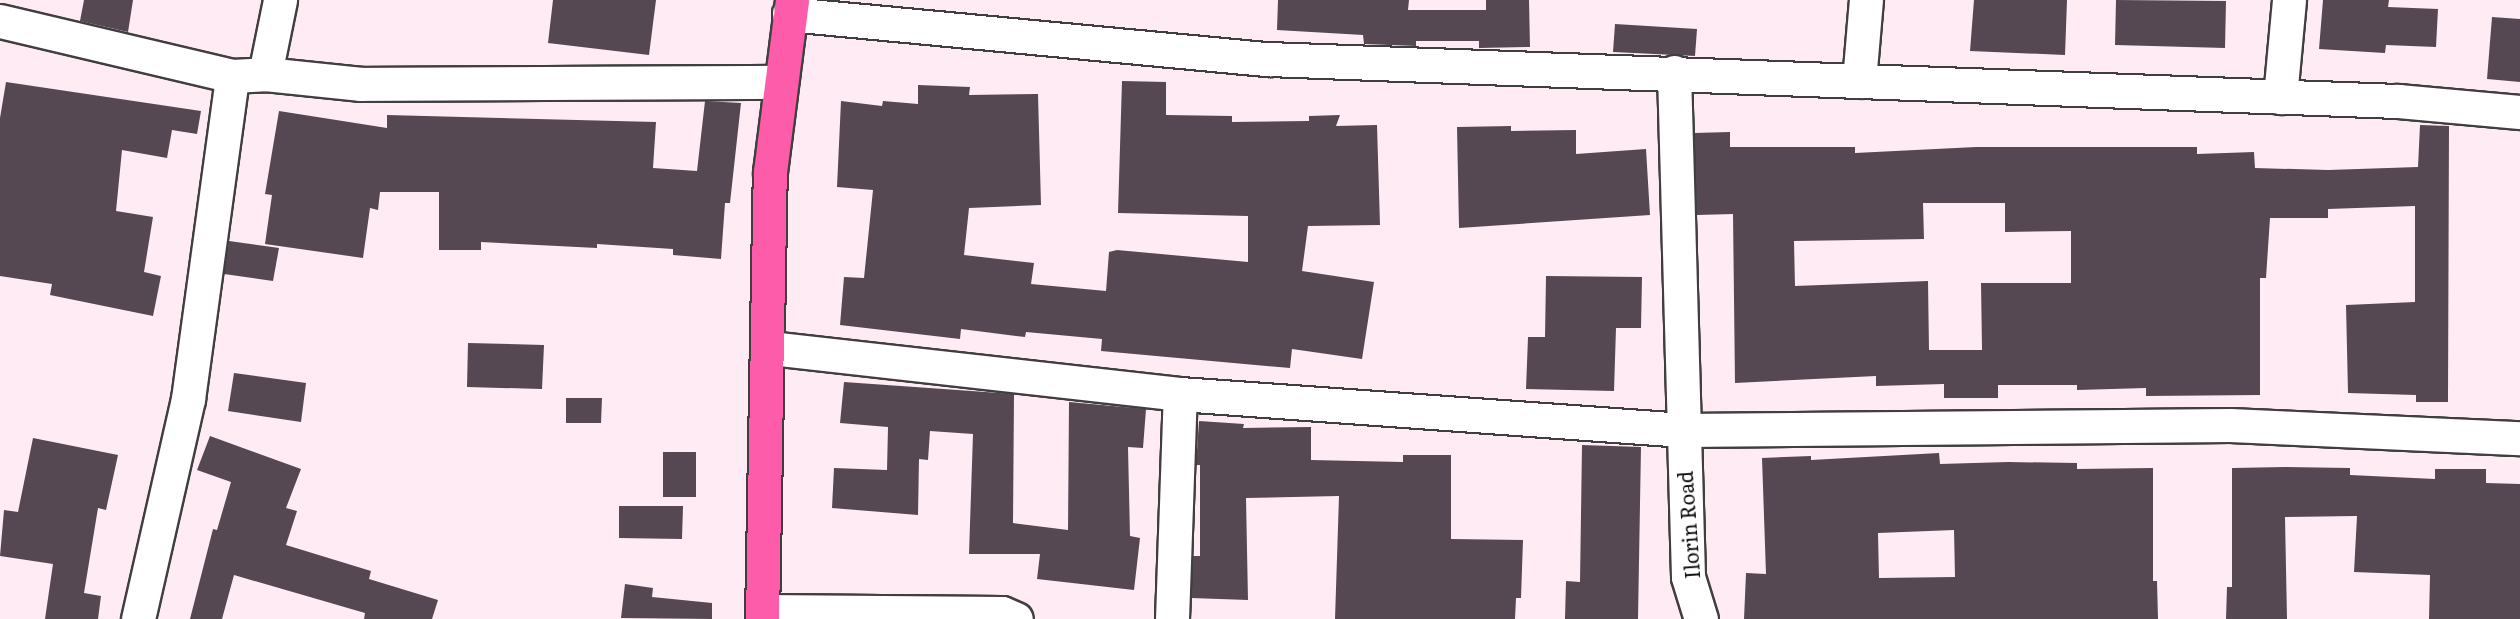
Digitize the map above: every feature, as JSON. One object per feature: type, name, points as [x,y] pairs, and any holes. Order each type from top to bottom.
[{"type":"main road","points":[[762,615],[770,348],[770,172],[791,7]]},
{"type":"street","points":[[265,74],[280,0]]},
{"type":"street","points":[[1859,81],[1866,0]]},
{"type":"street","points":[[2280,97],[2289,0]]},
{"type":"street","points":[[791,7],[1268,59],[1674,72],[2280,97],[2520,112]]},
{"type":"street","points":[[0,21],[232,76],[265,74],[361,84],[782,82]]},
{"type":"street","name":"Ilorin Road","points":[[1674,72],[1688,576],[1701,619]]},
{"type":"street","points":[[138,619],[188,399],[232,76]]},
{"type":"street","points":[[770,348],[1180,394],[1683,430],[2230,425],[2520,438]]},
{"type":"street","points":[[1172,619],[1180,394]]},
{"type":"street","points":[[762,615],[1002,613],[1016,619]]},
{"type":"building","points":[[84,0],[133,0],[128,32],[80,21]]},
{"type":"building","points":[[553,0],[656,0],[649,55],[548,43]]},
{"type":"building","points":[[1278,0],[1409,0],[1408,10],[1486,10],[1486,0],[1529,0],[1530,47],[1479,48],[1479,41],[1416,41],[1416,46],[1364,44],[1363,35],[1277,30]]},
{"type":"building","points":[[1974,0],[2067,0],[2065,55],[1970,51]]},
{"type":"building","points":[[2116,0],[2226,1],[2225,48],[2115,45]]},
{"type":"building","points":[[2323,0],[2389,0],[2388,7],[2438,9],[2436,47],[2386,45],[2385,53],[2319,49]]},
{"type":"building","points":[[2492,17],[2520,19],[2520,82],[2487,79]]},
{"type":"building","points":[[1615,24],[1697,29],[1695,56],[1613,52]]},
{"type":"building","points":[[1122,81],[1166,82],[1166,115],[1232,116],[1232,122],[1309,121],[1309,116],[1340,115],[1336,126],[1377,125],[1380,225],[1308,226],[1302,271],[1374,282],[1362,359],[1292,349],[1290,368],[1101,351],[1102,339],[1026,332],[1025,337],[961,329],[960,339],[840,325],[844,277],[864,278],[873,190],[837,187],[841,101],[882,106],[883,101],[918,104],[918,85],[970,87],[969,95],[1038,94],[1041,205],[969,208],[964,255],[1034,263],[1031,284],[1106,291],[1109,252],[1117,250],[1248,262],[1248,216],[1118,213]]},
{"type":"building","points":[[6,82],[201,111],[197,134],[172,130],[167,158],[122,150],[116,211],[153,217],[144,272],[161,276],[153,316],[50,295],[52,284],[0,276],[0,118]]},
{"type":"building","points":[[705,101],[741,103],[730,203],[725,203],[721,259],[673,255],[673,249],[597,244],[597,248],[481,242],[481,250],[439,250],[439,192],[380,192],[378,210],[370,208],[363,258],[265,244],[272,195],[265,194],[279,111],[387,128],[387,115],[656,122],[653,168],[697,171]]},
{"type":"building","points":[[2420,125],[2449,126],[2448,402],[2416,402],[2416,395],[2348,393],[2346,305],[2415,302],[2415,206],[2328,209],[2328,218],[2270,218],[2266,278],[2260,278],[2260,395],[2146,396],[2146,388],[2077,390],[2077,385],[1998,385],[1998,398],[1944,398],[1944,384],[1876,386],[1876,376],[1735,383],[1733,214],[1697,215],[1694,133],[1730,132],[1730,147],[1855,147],[1855,153],[1976,147],[2197,147],[2197,154],[2254,152],[2255,168],[2328,170],[2418,167]],"holes":[[[1923,203],[2005,203],[2005,232],[2071,231],[2071,283],[1981,283],[1982,350],[1929,350],[1928,281],[1795,286],[1794,241],[1924,239]]]},
{"type":"building","points":[[1511,126],[1511,131],[1576,130],[1576,154],[1646,149],[1650,215],[1459,228],[1457,127]]},
{"type":"building","points":[[229,241],[279,248],[273,281],[224,274]]},
{"type":"building","points":[[1546,276],[1642,277],[1641,328],[1616,328],[1614,391],[1526,389],[1528,337],[1545,337]]},
{"type":"building","points":[[468,343],[544,345],[542,389],[467,387]]},
{"type":"building","points":[[234,373],[306,383],[301,422],[228,411]]},
{"type":"building","points":[[844,382],[1014,394],[1013,523],[1068,530],[1069,402],[1146,409],[1143,448],[1128,447],[1130,536],[1140,538],[1134,590],[1037,579],[1040,554],[969,554],[973,434],[930,431],[928,460],[919,459],[918,515],[832,508],[834,468],[887,470],[888,427],[840,423]]},
{"type":"building","points":[[566,398],[602,398],[601,423],[566,423]]},
{"type":"building","points":[[1199,421],[1244,424],[1243,428],[1311,427],[1311,460],[1403,462],[1403,455],[1451,455],[1451,539],[1523,540],[1521,598],[1516,598],[1515,619],[1335,619],[1339,496],[1246,498],[1248,600],[1191,598],[1193,556],[1200,556],[1200,465],[1196,465]]},
{"type":"building","points":[[210,436],[301,469],[286,508],[297,511],[286,545],[371,571],[369,579],[438,600],[432,619],[364,619],[365,613],[234,575],[222,619],[190,619],[213,529],[217,530],[231,482],[197,470]]},
{"type":"building","points":[[33,438],[118,455],[106,510],[98,508],[84,593],[101,596],[98,619],[45,619],[53,564],[0,556],[4,510],[18,512]]},
{"type":"building","points":[[1582,445],[1641,447],[1638,619],[1565,619],[1566,581],[1580,582]]},
{"type":"building","points":[[663,452],[696,452],[696,497],[663,497]]},
{"type":"building","points":[[1939,453],[1940,464],[2077,463],[2077,469],[2153,468],[2153,581],[2157,581],[2158,619],[1744,619],[1746,573],[1766,574],[1762,458],[1811,456],[1811,460]],"holes":[[[1954,530],[1955,577],[1879,578],[1878,533]]]},
{"type":"building","points":[[2232,468],[2350,468],[2350,475],[2435,479],[2435,469],[2486,469],[2486,483],[2520,484],[2520,619],[2429,619],[2430,575],[2354,572],[2357,516],[2285,517],[2287,619],[2226,619],[2227,587],[2232,587]]},
{"type":"building","points":[[619,506],[683,506],[682,539],[619,538]]},
{"type":"building","points":[[625,584],[653,588],[652,597],[712,603],[712,619],[621,618]]}]
